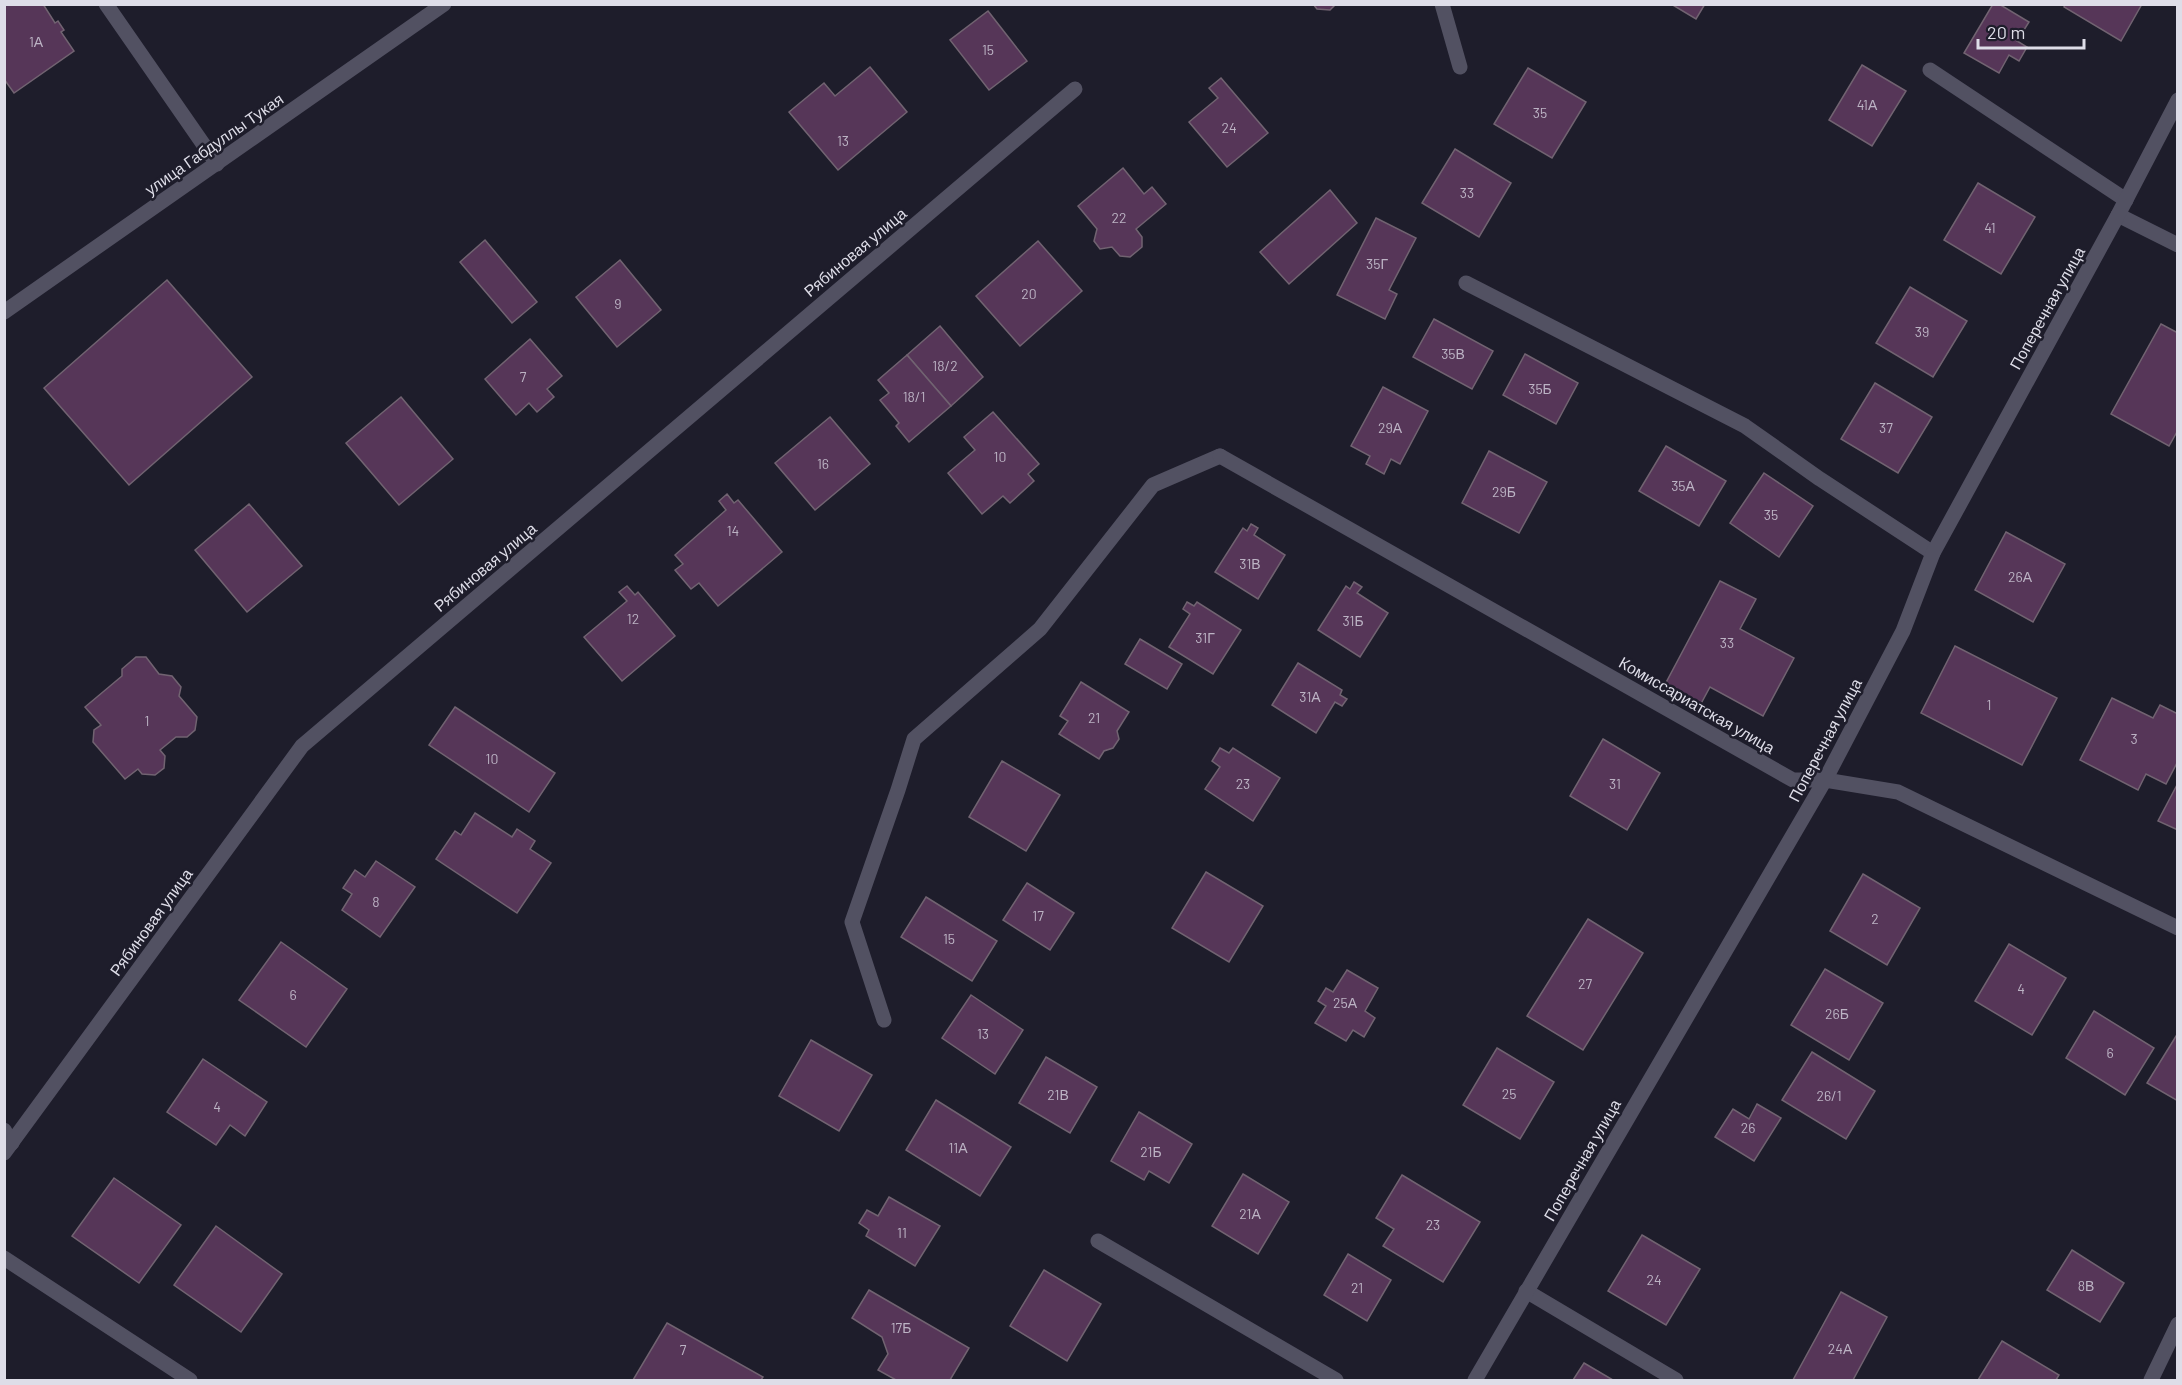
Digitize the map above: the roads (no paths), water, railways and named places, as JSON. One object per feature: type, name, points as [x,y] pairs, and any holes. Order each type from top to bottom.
[{"type":"street","points":[[106,4],[217,164]]},
{"type":"street","name":"улица Габдуллы Тукая","points":[[4,312],[444,4]]},
{"type":"street","points":[[1442,4],[1460,67]]},
{"type":"street","points":[[1930,70],[2126,200]]},
{"type":"street","name":"Рябиновая улица","points":[[7,1142],[302,746],[1075,89]]},
{"type":"street","name":"Поперечная улица","points":[[1475,1380],[1825,780],[1903,631],[1933,554],[2118,215],[2178,100]]},
{"type":"street","points":[[2118,215],[2178,245]]},
{"type":"street","points":[[1466,283],[1745,426],[1933,554]]},
{"type":"street","name":"Комиссариатская улица","points":[[884,1020],[852,922],[914,739],[1040,629],[1153,485],[1220,456],[1793,780],[1825,780],[1899,792],[2178,928]]},
{"type":"street","points":[[1098,1241],[1336,1380]]},
{"type":"street","points":[[4,1258],[190,1380]]},
{"type":"street","points":[[1526,1291],[1676,1380]]},
{"type":"street","points":[[2151,1380],[2178,1324]]}]
